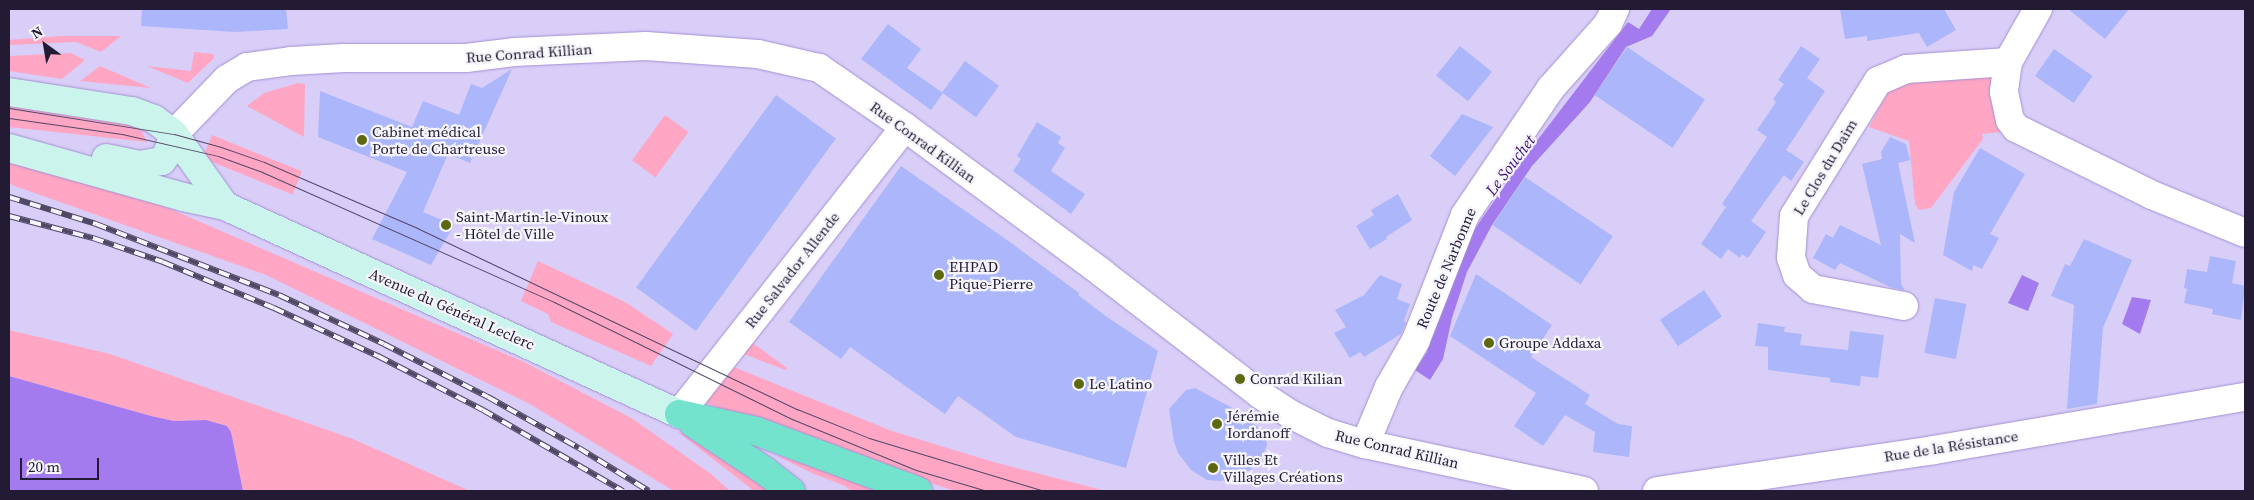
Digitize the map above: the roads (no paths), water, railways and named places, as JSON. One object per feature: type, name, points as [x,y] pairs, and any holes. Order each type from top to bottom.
[{"type":"highway","points":[[679,414],[792,491]]},
{"type":"highway","points":[[679,414],[756,431],[918,491]]},
{"type":"main road","points":[[9,92],[132,111],[154,119],[171,144],[225,206]]},
{"type":"main road","points":[[171,144],[172,176],[183,197]]},
{"type":"main road","name":"Avenue du Général Leclerc","points":[[16,150],[59,148],[139,166],[162,161],[171,144]]},
{"type":"main road","name":"Avenue du Général Leclerc","points":[[16,150],[183,197],[225,206],[679,414]]},
{"type":"street","name":"Route de Narbonne","points":[[1365,444],[1389,387],[1416,340],[1465,215],[1551,88],[1608,24],[1615,9]]},
{"type":"street","points":[[2038,9],[2008,62],[2004,92],[2010,120],[2016,128],[2152,195],[2245,232]]},
{"type":"street","name":"Rue Conrad Killian","points":[[171,144],[202,104],[227,79],[247,67],[291,61],[344,58],[466,58],[514,52],[646,46],[758,54],[819,68],[905,127],[1261,395],[1292,415],[1328,433],[1365,444],[1584,491]]},
{"type":"street","name":"Le Clos du Daim","points":[[1904,306],[1813,290],[1797,275],[1791,258],[1794,216],[1878,81],[1906,69],[2008,62]]},
{"type":"street","name":"Rue Salvador Allende","points":[[679,414],[905,127]]},
{"type":"street","name":"Rue de la Résistance","points":[[1657,491],[1934,450],[2245,397]]},
{"type":"tram line","points":[[9,108],[174,134],[221,147],[264,162],[417,228],[797,409],[869,438],[1045,491]]},
{"type":"tram line","points":[[9,118],[122,134],[218,156],[262,172],[554,302],[792,419],[916,470],[987,491]]},
{"type":"railway","points":[[9,197],[96,224],[279,295],[384,344],[488,397],[579,448],[649,491]]},
{"type":"railway","points":[[9,216],[93,238],[163,262],[274,308],[378,356],[483,410],[623,491]]},
{"type":"place","name":"Cabinet médical Porte de Chartreuse","points":[[362,140]]},
{"type":"place","name":"Saint-Martin-le-Vinoux - Hôtel de Ville","points":[[446,225]]},
{"type":"place","name":"EHPAD Pique-Pierre","points":[[939,275]]},
{"type":"place","name":"Groupe Addaxa","points":[[1489,343]]},
{"type":"place","name":"Conrad Kilian","points":[[1240,379]]},
{"type":"place","name":"Le Latino","points":[[1079,384]]},
{"type":"place","name":"Jérémie Iordanoff","points":[[1217,424]]},
{"type":"place","name":"Villes Et Villages Créations","points":[[1213,468]]},
{"type":"water label","name":"Le Souchet","points":[[1510,165]]}]
